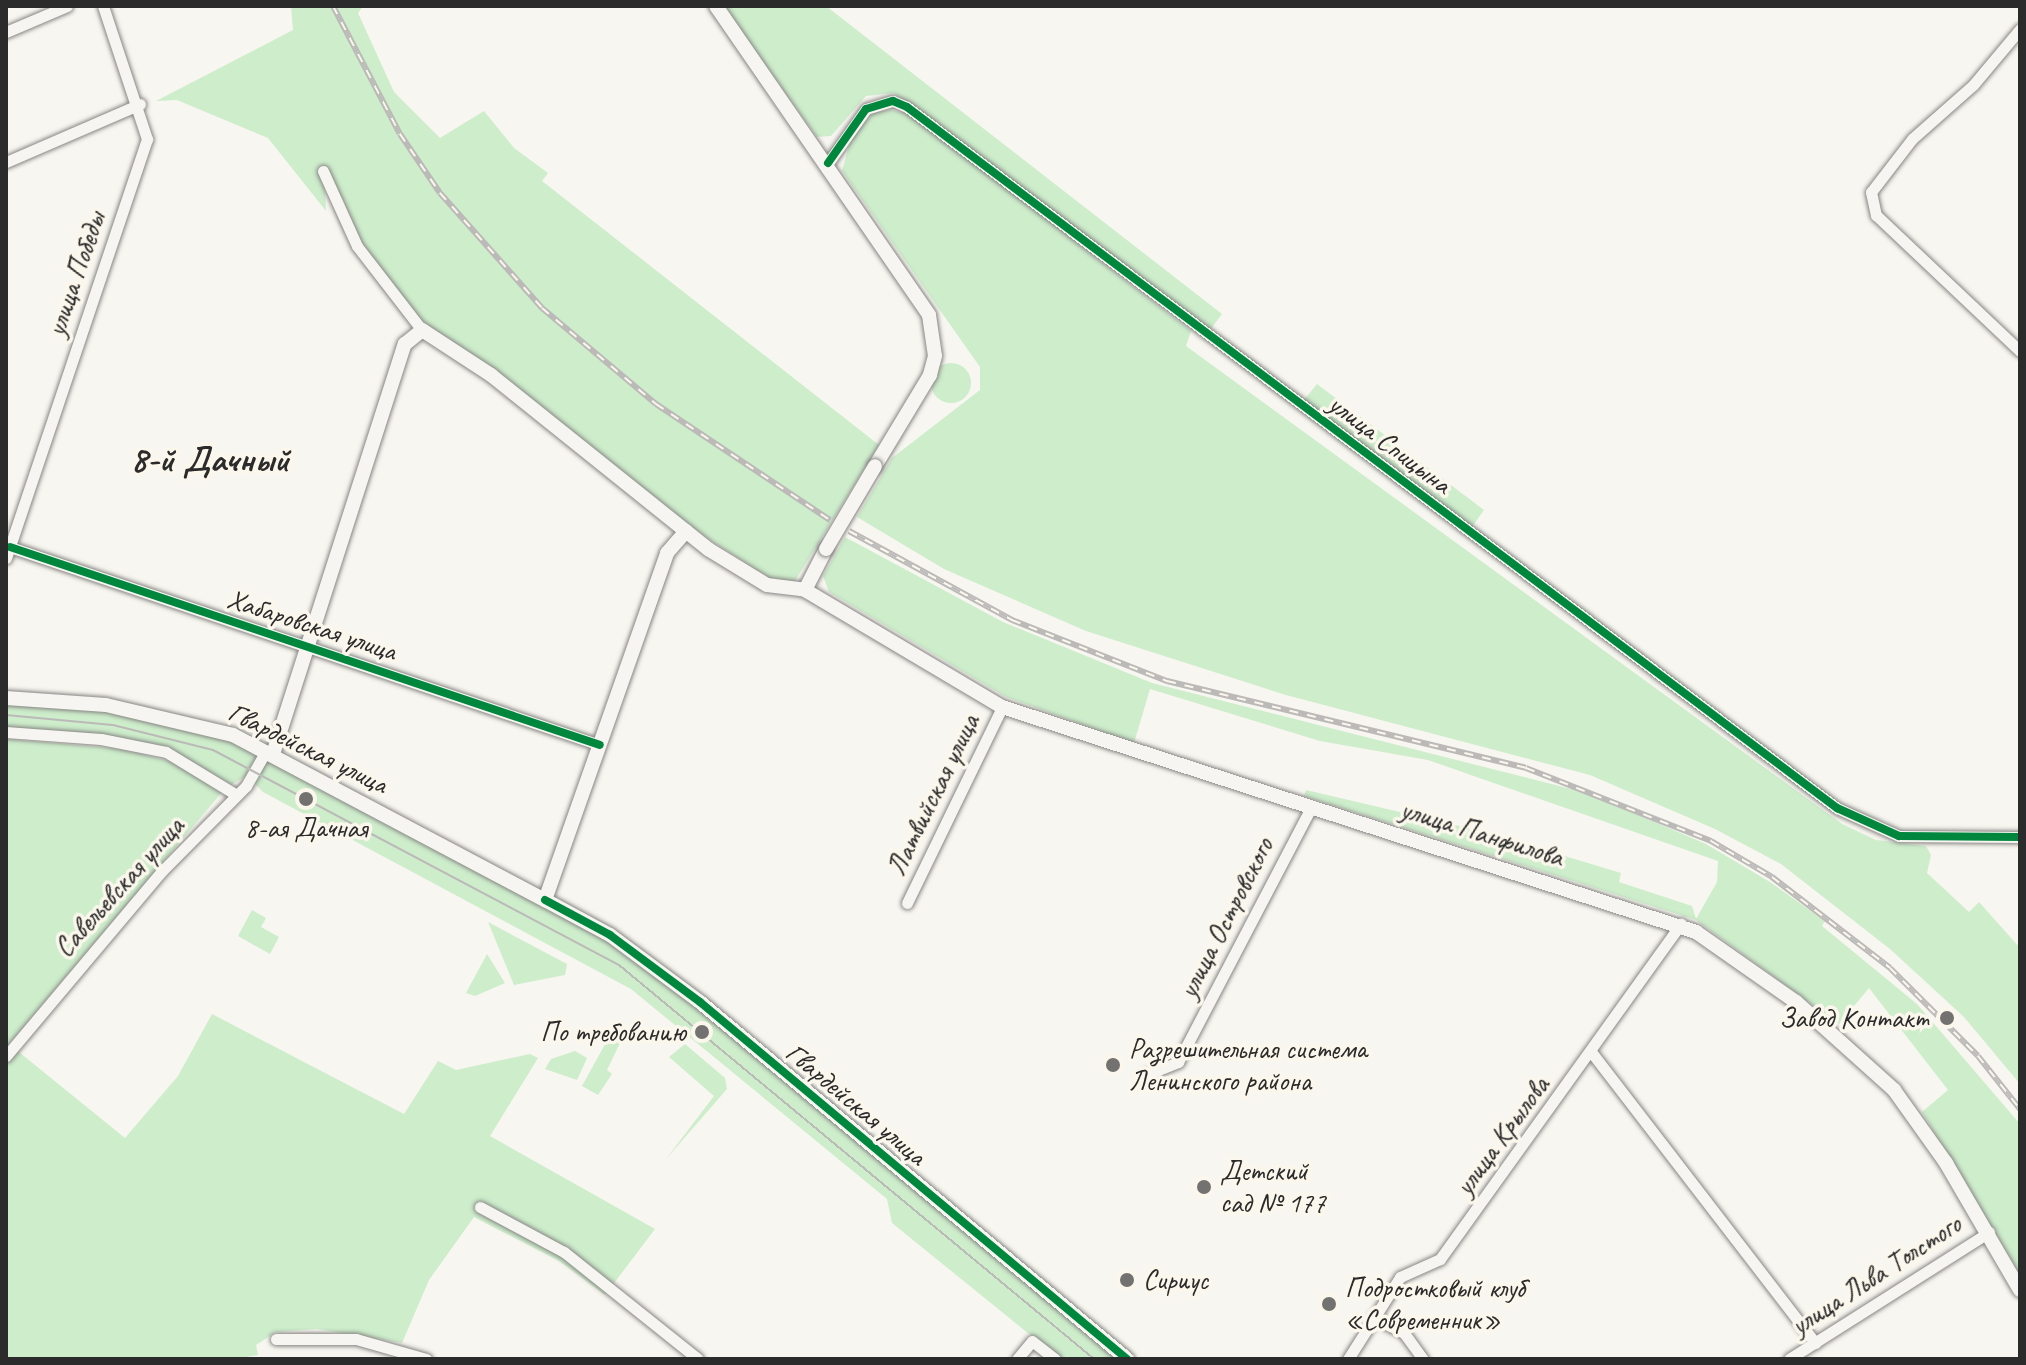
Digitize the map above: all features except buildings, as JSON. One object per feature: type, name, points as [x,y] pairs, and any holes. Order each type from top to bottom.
[{"type":"main road","points":[[270,752],[308,647],[405,344],[422,330],[503,385],[686,531],[767,585],[805,590],[826,549],[925,385],[935,336],[922,296],[716,6]]},
{"type":"main road","points":[[545,900],[667,553],[686,531]]},
{"type":"main road","name":"улица Панфилова","points":[[805,590],[1002,707],[1681,924],[1796,1002],[1883,1079],[1912,1112],[1989,1232],[2020,1290]]},
{"type":"main road","name":"Гвардейская улица","points":[[6,698],[106,705],[188,720],[270,752],[610,935],[700,1002],[1127,1359]]},
{"type":"street","points":[[6,32],[67,6]]},
{"type":"street","name":"улица Победы","points":[[8,552],[147,139],[140,104],[103,6]]},
{"type":"street","points":[[2020,29],[1973,85],[1912,139],[1871,192],[1876,215],[2020,351]]},
{"type":"street","name":"улица Спицына","points":[[828,163],[866,109],[893,101],[907,107],[1837,808],[1899,836],[1939,842],[1954,838],[2020,837]]},
{"type":"street","points":[[6,162],[140,104]]},
{"type":"street","points":[[323,171],[357,246],[422,330]]},
{"type":"street","name":"Хабаровская улица","points":[[8,552],[308,647],[600,745]]},
{"type":"street","name":"Латвийская улица","points":[[907,903],[1002,707]]},
{"type":"street","points":[[6,732],[101,739],[166,752],[235,794]]},
{"type":"street","name":"Савельевская улица","points":[[6,1056],[270,752]]},
{"type":"street","name":"улица Островского","points":[[1146,1075],[1178,1062],[1311,808]]},
{"type":"street","name":"улица Крылова","points":[[1348,1359],[1400,1277],[1440,1259],[1592,1053],[1681,924]]},
{"type":"street","points":[[1592,1053],[1815,1343]]},
{"type":"street","points":[[480,1207],[564,1252],[698,1359]]},
{"type":"street","name":"улица Льва Толстого","points":[[1789,1359],[1989,1232]]},
{"type":"street","points":[[1375,1318],[1404,1333],[1423,1359]]},
{"type":"street","points":[[276,1339],[356,1339],[426,1359]]},
{"type":"street","points":[[1017,1359],[1032,1341],[1055,1359]]},
{"type":"green space","points":[[291,6],[363,6],[358,13],[394,92],[440,138],[484,111],[514,148],[548,173],[542,181],[879,445],[793,584],[770,578],[707,538],[411,312],[361,244],[343,199],[325,188],[326,211],[268,138],[177,100],[156,101],[293,30]]},
{"type":"green space","points":[[723,6],[826,6],[1222,314],[1210,330],[894,93],[866,96],[831,136],[817,137]]},
{"type":"green space","points":[[890,110],[909,114],[1191,331],[1186,346],[1842,824],[1876,840],[1926,846],[1931,855],[1927,873],[1969,912],[1979,902],[2020,948],[2020,1084],[1964,1017],[1890,949],[1781,864],[1715,829],[1590,775],[1286,695],[1086,631],[944,569],[857,517],[892,458],[980,390],[980,367],[842,171],[852,135],[874,113]]},
{"type":"green space","points":[[951,363],[965,369],[971,383],[965,397],[951,403],[937,397],[931,383],[937,369]]},
{"type":"green space","points":[[1317,384],[1484,510],[1472,527],[1304,400]]},
{"type":"green space","points":[[845,537],[1003,622],[1152,683],[1587,793],[1706,844],[1770,882],[1825,921],[1822,926],[1917,1004],[2020,1124],[2020,1274],[1922,1112],[1948,1090],[1869,988],[1839,1024],[1696,920],[1304,796],[1306,790],[1485,832],[1621,873],[1619,882],[1692,906],[1696,919],[1717,882],[1718,861],[1428,760],[1320,741],[1150,689],[1134,743],[1006,697],[829,592],[823,576]]},
{"type":"green space","points":[[6,702],[106,711],[230,738],[256,757],[246,776],[231,785],[173,753],[6,733]]},
{"type":"green space","points":[[6,739],[123,749],[180,764],[223,791],[9,1044],[125,1138],[178,1076],[212,1014],[404,1114],[438,1061],[456,1070],[530,1054],[538,1058],[490,1136],[655,1229],[605,1295],[559,1261],[474,1217],[429,1280],[402,1343],[317,1329],[276,1332],[256,1345],[258,1355],[236,1359],[6,1359]]},
{"type":"green space","points":[[273,761],[607,940],[696,1005],[1119,1359],[1060,1359],[892,1223],[887,1199],[631,989],[263,792],[255,784],[264,764]]},
{"type":"green space","points":[[252,910],[266,918],[261,927],[279,937],[270,954],[238,936]]},
{"type":"green space","points":[[488,922],[567,964],[565,975],[514,985]]},
{"type":"green space","points":[[487,954],[505,983],[475,996],[466,993]]},
{"type":"green space","points":[[609,1037],[620,1043],[607,1070],[612,1074],[598,1095],[582,1086]]},
{"type":"green space","points":[[685,1044],[725,1078],[727,1089],[666,1159],[714,1096],[669,1057]]},
{"type":"green space","points":[[575,1051],[587,1058],[577,1080],[545,1069],[551,1059]]},
{"type":"tram line","points":[[6,715],[113,725],[213,750],[619,965],[1094,1359]]},
{"type":"railway","points":[[333,6],[400,134],[440,193],[542,308],[656,404],[830,520]]},
{"type":"railway","points":[[849,531],[1012,620],[1167,681],[1526,768],[1711,841],[1772,877],[1890,968],[1978,1056],[2020,1109]]},
{"type":"cycle path","points":[[828,163],[866,109],[893,101],[907,107],[1837,808],[1899,836],[2020,837]]},
{"type":"cycle path","points":[[10,547],[600,745]]},
{"type":"cycle path","points":[[545,900],[610,935],[700,1002],[1127,1359]]},
{"type":"place","name":"8-ая Дачная","points":[[306,799]]},
{"type":"place","name":"Завод Контакт","points":[[1947,1018]]},
{"type":"place","name":"По требованию","points":[[702,1032]]},
{"type":"place","name":"Разрешительная система Ленинского района","points":[[1113,1065]]},
{"type":"place","name":"Детский сад № 177","points":[[1204,1187]]},
{"type":"place","name":"Сириус","points":[[1127,1280]]},
{"type":"place","name":"Подростковый клуб «Современник»","points":[[1329,1304]]},
{"type":"district","name":"8-й Дачный","points":[[210,460]]}]
